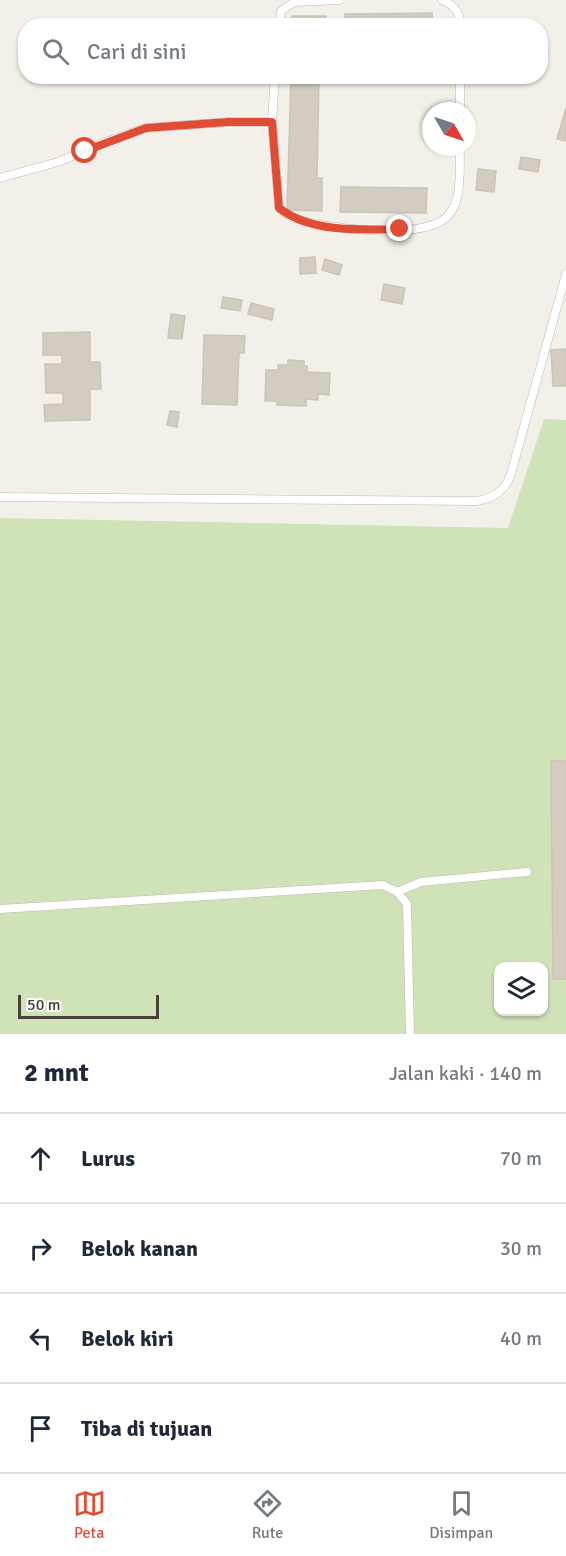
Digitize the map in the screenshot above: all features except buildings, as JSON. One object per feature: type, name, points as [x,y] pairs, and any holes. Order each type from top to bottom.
[{"type":"lane","points":[[281,18],[282,11],[294,2],[339,0]]},
{"type":"lane","points":[[442,0],[457,9],[460,18]]},
{"type":"lane","points":[[274,84],[272,122],[279,208],[291,218],[345,230],[424,227],[443,220],[454,206],[459,184],[460,156]]},
{"type":"lane","points":[[460,84],[460,102]]},
{"type":"lane","points":[[0,178],[57,162],[146,128],[228,122],[272,122]]},
{"type":"lane","points":[[0,497],[465,501],[489,499],[507,484],[511,474],[566,274]]},
{"type":"lane","points":[[397,892],[421,882],[527,872]]},
{"type":"lane","points":[[0,909],[383,885],[397,892],[407,904],[410,1034]]},
{"type":"green space","points":[[544,419],[566,420],[566,1034],[0,1034],[0,518],[508,528]]},
{"type":"route","points":[[85,151],[146,128],[228,122],[272,122],[279,208],[291,218],[345,230],[400,229]]}]
